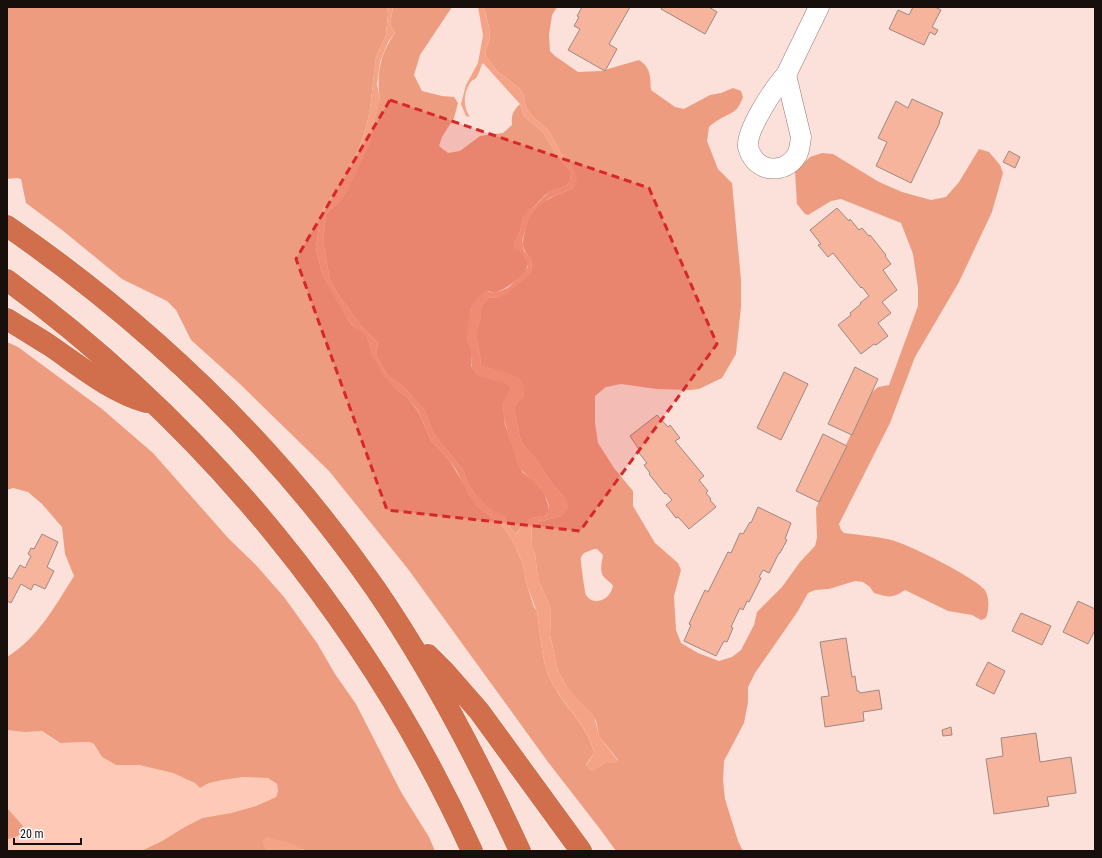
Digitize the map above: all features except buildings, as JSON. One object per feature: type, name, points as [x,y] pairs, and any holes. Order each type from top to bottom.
[{"type":"highway","points":[[7,226],[82,281],[162,347],[273,459],[338,538],[375,589],[434,681],[468,744],[520,851]]},
{"type":"highway","points":[[7,280],[63,323],[156,405],[200,448],[270,527],[336,614],[394,703],[421,751],[472,851]]},
{"type":"highway","points":[[7,319],[108,386],[124,394],[156,405]]},
{"type":"highway","points":[[405,634],[444,671],[479,711],[581,851]]},
{"type":"street","points":[[786,75],[819,7]]},
{"type":"highlighted area","points":[[390,100],[649,188],[717,344],[580,531],[387,510],[296,259]]},
{"type":"shaded area","points":[[7,7],[387,7],[388,14],[386,35],[376,57],[370,109],[366,128],[359,148],[341,185],[321,213],[316,247],[317,254],[323,276],[351,324],[367,336],[372,355],[395,388],[407,397],[419,413],[431,441],[449,460],[477,506],[502,525],[514,543],[523,565],[534,607],[537,611],[545,666],[556,690],[581,725],[591,743],[594,753],[586,765],[591,771],[605,763],[615,763],[618,760],[599,736],[596,720],[568,689],[558,671],[550,635],[551,610],[538,579],[535,554],[531,546],[532,527],[539,522],[561,516],[567,501],[521,442],[514,409],[524,395],[504,372],[481,366],[477,341],[477,329],[481,316],[481,307],[488,298],[501,297],[531,273],[532,260],[523,244],[528,220],[535,209],[545,201],[574,188],[571,163],[560,153],[548,130],[532,116],[526,108],[523,93],[519,88],[497,71],[486,57],[485,53],[490,37],[484,7],[557,7],[552,15],[549,35],[550,51],[555,56],[578,72],[601,71],[639,60],[648,69],[651,90],[675,107],[684,109],[710,95],[721,93],[733,88],[741,91],[743,97],[737,109],[709,127],[707,141],[718,169],[732,183],[741,280],[741,307],[736,354],[722,378],[699,389],[657,389],[621,384],[606,387],[595,396],[595,423],[598,443],[614,468],[633,491],[633,506],[655,543],[678,563],[681,570],[674,596],[676,630],[681,643],[698,653],[719,661],[732,657],[741,650],[754,625],[757,612],[782,587],[800,562],[815,546],[817,538],[816,508],[870,394],[878,387],[889,385],[918,306],[918,288],[913,254],[901,223],[841,199],[831,201],[808,215],[805,214],[797,204],[795,172],[810,157],[822,153],[833,154],[879,182],[902,192],[931,200],[946,197],[959,182],[979,149],[989,152],[1000,165],[1003,173],[992,212],[959,282],[915,357],[890,423],[839,524],[844,533],[887,539],[908,546],[953,568],[977,583],[986,592],[988,612],[986,618],[981,620],[972,615],[948,611],[905,590],[893,596],[874,593],[870,587],[863,582],[855,581],[829,589],[815,590],[808,593],[798,611],[755,673],[748,687],[748,702],[744,723],[724,761],[723,780],[725,799],[738,841],[743,851],[616,851],[548,762],[408,569],[329,471],[240,384],[191,340],[176,310],[167,301],[122,279],[26,203],[21,179],[7,179]],"holes":[[[597,549],[603,555],[601,567],[602,575],[613,586],[609,595],[601,600],[593,601],[586,595],[581,557],[584,553]]]},
{"type":"shaded area","points":[[387,7],[393,7],[390,24],[395,33],[388,42],[380,62],[377,84],[380,99],[370,144],[347,192],[326,214],[323,242],[330,280],[339,296],[362,327],[378,343],[376,355],[388,376],[404,387],[424,410],[434,434],[463,470],[468,484],[474,493],[489,508],[505,517],[508,525],[516,534],[527,520],[533,517],[544,517],[548,511],[549,504],[541,490],[518,466],[507,429],[503,407],[510,386],[506,383],[478,376],[472,369],[472,355],[467,338],[468,321],[475,300],[479,298],[484,291],[495,293],[508,288],[528,267],[525,258],[520,251],[515,249],[514,244],[520,231],[523,218],[529,208],[533,208],[549,192],[566,186],[570,182],[571,173],[558,157],[543,132],[524,116],[520,104],[483,63],[478,76],[471,82],[466,92],[465,105],[470,117],[466,116],[461,104],[466,85],[478,63],[483,35],[478,7],[484,7],[489,27],[490,37],[485,53],[486,57],[497,71],[519,88],[523,93],[526,108],[532,116],[548,130],[560,153],[571,163],[577,179],[574,188],[549,198],[531,214],[522,240],[524,251],[532,260],[531,273],[506,295],[488,298],[481,307],[481,316],[477,329],[477,341],[481,366],[509,373],[522,381],[524,394],[514,409],[521,442],[567,501],[568,509],[561,516],[539,522],[532,527],[531,546],[535,554],[538,579],[551,610],[550,635],[558,671],[568,689],[594,715],[599,736],[618,761],[615,763],[605,763],[591,771],[586,766],[594,753],[591,743],[587,734],[556,690],[545,666],[537,611],[527,585],[523,565],[514,543],[502,525],[477,506],[468,494],[457,471],[431,441],[419,412],[407,397],[395,388],[382,374],[372,355],[367,336],[348,321],[323,276],[317,254],[316,247],[321,213],[341,185],[359,148],[366,128],[370,109],[376,57],[386,35],[388,14]]},
{"type":"shaded area","points":[[393,7],[452,7],[420,55],[414,75],[422,91],[442,96],[454,97],[458,103],[454,118],[442,137],[439,146],[448,153],[460,151],[480,136],[503,133],[512,125],[513,113],[520,104],[524,116],[543,132],[558,157],[571,173],[570,182],[566,186],[549,192],[523,218],[520,231],[514,244],[526,259],[527,267],[525,271],[510,285],[499,291],[495,293],[488,291],[479,298],[471,309],[467,338],[472,354],[471,366],[482,377],[505,382],[510,386],[510,390],[503,405],[505,425],[522,472],[537,484],[544,493],[548,505],[549,511],[544,517],[534,517],[527,520],[516,534],[508,525],[505,517],[489,509],[474,493],[468,484],[463,470],[434,434],[424,410],[404,387],[388,376],[376,355],[378,343],[362,327],[339,296],[330,280],[323,242],[326,214],[340,201],[380,99],[380,64],[395,33],[390,24]]},
{"type":"shaded area","points":[[7,342],[18,347],[102,409],[153,453],[229,539],[255,564],[284,597],[317,643],[335,674],[356,704],[401,792],[429,837],[435,851],[304,851],[303,849],[266,849],[270,851],[141,851],[202,818],[231,813],[256,806],[276,797],[278,791],[277,784],[268,778],[243,777],[209,783],[200,788],[195,783],[173,773],[139,765],[116,765],[102,757],[94,744],[90,742],[60,743],[42,731],[24,732],[7,730],[7,657],[28,641],[37,631],[53,610],[74,576],[65,554],[62,527],[42,504],[28,492],[13,488],[7,490]]},
{"type":"shaded area","points":[[7,730],[24,732],[42,731],[60,743],[90,742],[94,744],[102,757],[116,765],[139,765],[173,773],[195,783],[200,788],[209,783],[243,777],[268,778],[277,784],[278,791],[276,797],[256,806],[231,813],[202,818],[141,851],[7,851],[7,839],[16,838],[23,827],[7,808]]},
{"type":"shaded area","points":[[7,808],[23,826],[18,836],[7,839]]},
{"type":"shaded area","points":[[267,837],[292,844],[304,851],[270,851],[266,849],[262,842]]}]
